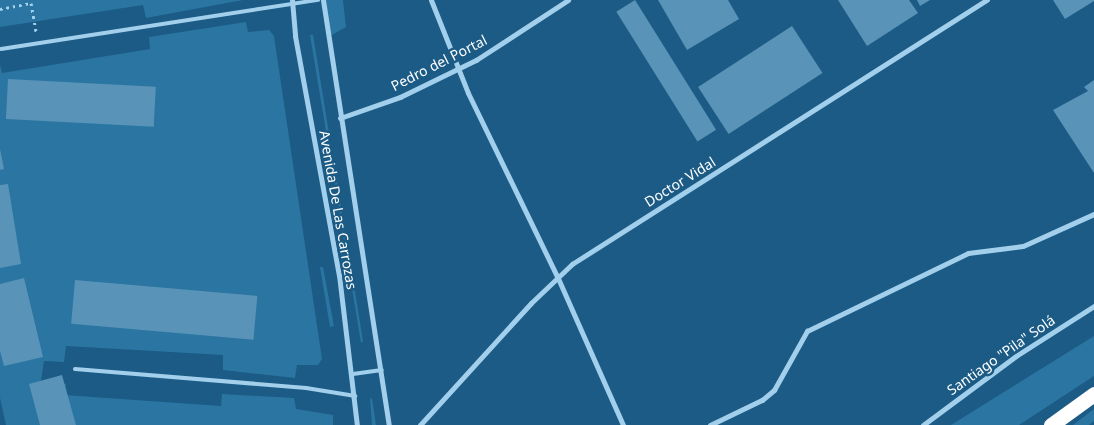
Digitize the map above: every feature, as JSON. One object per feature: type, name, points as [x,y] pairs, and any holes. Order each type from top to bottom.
[{"type":"highway","points":[[1051,425],[1094,394]]},
{"type":"street","name":"Avenida De Las Carrozas","points":[[323,0],[340,118],[382,370],[389,425]]},
{"type":"street","points":[[431,0],[459,66],[468,93],[557,276],[623,425]]},
{"type":"street","name":"Pedro del Portal","points":[[340,118],[400,97],[459,66],[476,60],[568,0]]},
{"type":"street","name":"Doctor Vidal","points":[[420,425],[557,276],[987,0]]},
{"type":"street","name":"Avenida De Las Carrozas","points":[[292,2],[353,374],[357,425]]},
{"type":"street","points":[[710,425],[762,400],[774,390],[807,331],[968,253],[1023,246],[1094,214]]},
{"type":"street","name":"Santiago \"Pila\" Solá","points":[[923,425],[1016,356],[1094,306]]},
{"type":"lane","points":[[1,49],[292,2],[318,0]]},
{"type":"lane","points":[[75,369],[306,388],[355,396]]},
{"type":"lane","points":[[353,374],[382,370]]},
{"type":"path","points":[[0,9],[31,3],[38,44]]},
{"type":"shaded area","points":[[0,0],[243,0],[146,18],[143,5],[0,27]]},
{"type":"shaded area","points":[[326,0],[343,0],[346,27],[330,36]]},
{"type":"shaded area","points":[[246,22],[248,32],[269,30],[274,36],[322,359],[318,365],[297,365],[295,378],[223,370],[223,355],[66,346],[64,362],[44,361],[41,381],[66,384],[64,395],[221,406],[222,394],[294,398],[296,409],[333,415],[333,425],[6,425],[0,398],[0,65],[2,73],[150,49],[149,37]]},
{"type":"shaded area","points":[[310,35],[313,35],[363,341],[361,343]]},
{"type":"shaded area","points":[[320,267],[323,267],[334,326],[330,327]]},
{"type":"shaded area","points":[[1094,336],[1094,376],[1019,425],[951,425]]},
{"type":"shaded area","points":[[370,398],[372,399],[376,425],[372,425]]},
{"type":"shaded area","points":[[1094,409],[1094,421],[1089,425],[1073,425]]},
{"type":"building","points":[[635,0],[716,130],[697,141],[616,12]]},
{"type":"building","points":[[658,0],[728,0],[739,19],[687,50]]},
{"type":"building","points":[[838,0],[909,0],[918,13],[867,46]]},
{"type":"building","points":[[917,0],[930,0],[920,6]]},
{"type":"building","points":[[1053,0],[1094,0],[1094,1],[1065,19]]},
{"type":"building","points":[[792,26],[822,73],[729,134],[698,87]]},
{"type":"building","points":[[8,79],[156,87],[154,127],[6,119]]},
{"type":"building","points":[[1094,80],[1094,173],[1053,110],[1088,91],[1084,87]]},
{"type":"building","points":[[0,149],[4,169],[0,170]]},
{"type":"building","points":[[8,184],[21,264],[0,268],[0,185]]},
{"type":"building","points":[[24,278],[43,357],[4,366],[0,351],[0,284]]},
{"type":"building","points":[[75,280],[257,296],[253,340],[71,324]]},
{"type":"building","points":[[62,375],[76,425],[40,425],[29,384]]}]
